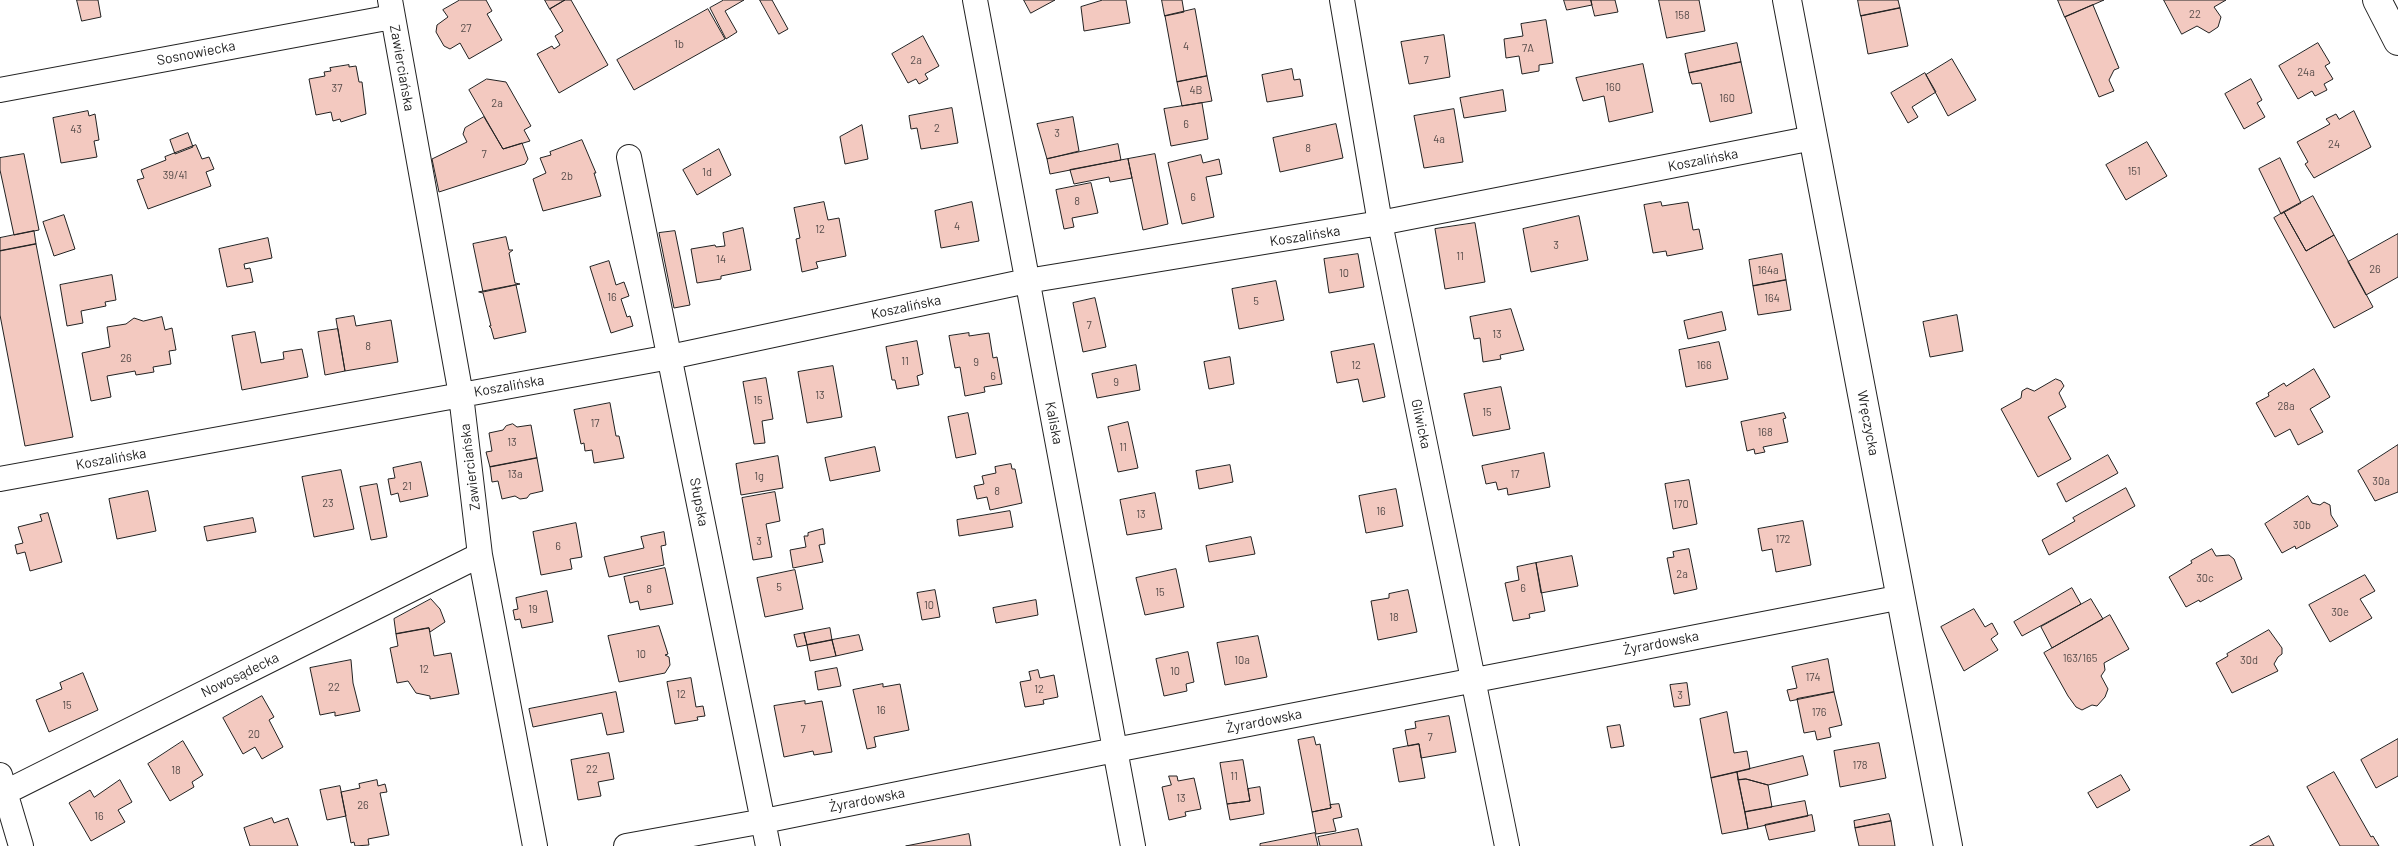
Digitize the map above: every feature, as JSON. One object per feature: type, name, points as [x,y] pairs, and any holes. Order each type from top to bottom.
[{"type":"main road","name":"Wręczycka","points":[[1787,0],[1948,846]]},
{"type":"main road","points":[[2376,0],[2398,41]]},
{"type":"street","name":"Kaliska","points":[[975,0],[1133,846]]},
{"type":"street","name":"Gliwicka","points":[[1342,0],[1380,224],[1507,846]]},
{"type":"street","name":"Sosnowiecka","points":[[0,90],[391,8]]},
{"type":"street","name":"Zawierciańska","points":[[391,8],[461,395],[480,555],[534,846]]},
{"type":"street","name":"Koszalińska","points":[[0,480],[670,357],[1027,281],[1380,224],[1813,138]]},
{"type":"street","name":"Słupska","points":[[629,157],[768,846]]},
{"type":"street","name":"Nowosądecka","points":[[2,787],[480,555]]},
{"type":"street","name":"Żyrardowska","points":[[626,846],[764,821],[1114,750],[1902,597]]},
{"type":"street","points":[[2,787],[21,846]]},
{"type":"building","points":[[77,0],[98,0],[101,17],[82,21]]},
{"type":"building","points":[[460,0],[486,0],[492,11],[487,14],[502,40],[469,59],[460,43],[450,49],[444,46],[436,32],[437,25],[448,17],[443,10]]},
{"type":"building","points":[[545,0],[565,0],[550,9]]},
{"type":"building","points":[[565,0],[571,0],[608,65],[559,93],[537,54],[552,46],[554,49],[560,45],[555,36],[563,31],[550,9]]},
{"type":"building","points":[[724,0],[744,0],[725,11],[737,32],[726,39],[710,8]]},
{"type":"building","points":[[760,0],[772,0],[788,29],[779,34]]},
{"type":"building","points":[[1024,0],[1055,0],[1031,13]]},
{"type":"building","points":[[1103,0],[1126,0],[1130,23],[1084,31],[1081,7]]},
{"type":"building","points":[[1162,0],[1182,0],[1184,12],[1165,16]]},
{"type":"building","points":[[1564,0],[1591,0],[1592,5],[1567,10]]},
{"type":"building","points":[[1591,0],[1615,0],[1618,12],[1595,16]]},
{"type":"building","points":[[1659,0],[1699,0],[1705,31],[1667,38]]},
{"type":"building","points":[[1858,0],[1898,0],[1900,8],[1861,16]]},
{"type":"building","points":[[2058,0],[2104,0],[2065,17]]},
{"type":"building","points":[[2164,0],[2226,0],[2214,7],[2221,17],[2218,27],[2209,33],[2197,26],[2182,34]]},
{"type":"building","points":[[2093,5],[2119,68],[2114,70],[2109,80],[2114,91],[2099,97],[2065,17]]},
{"type":"building","points":[[1900,8],[1908,46],[1868,54],[1861,16]]},
{"type":"building","points":[[708,9],[725,39],[634,90],[617,60]]},
{"type":"building","points":[[1195,9],[1207,76],[1177,82],[1165,16]]},
{"type":"building","points":[[1546,20],[1553,63],[1539,65],[1539,71],[1522,74],[1519,56],[1506,58],[1504,39],[1523,36],[1521,24]]},
{"type":"building","points":[[1444,35],[1450,77],[1409,84],[1401,42]]},
{"type":"building","points":[[923,36],[939,66],[925,74],[928,79],[919,84],[916,79],[908,83],[892,54]]},
{"type":"building","points":[[1737,43],[1741,62],[1689,73],[1685,54]]},
{"type":"building","points":[[2318,43],[2330,63],[2325,66],[2333,79],[2324,84],[2327,90],[2315,96],[2312,91],[2298,99],[2279,66]]},
{"type":"building","points":[[1952,59],[1976,100],[1948,116],[1926,75]]},
{"type":"building","points":[[1741,62],[1752,113],[1710,122],[1701,83],[1692,84],[1689,73]]},
{"type":"building","points":[[1643,64],[1653,112],[1609,122],[1604,96],[1583,101],[1576,78]]},
{"type":"building","points":[[349,65],[349,67],[356,66],[359,82],[362,82],[366,114],[341,122],[340,119],[333,121],[331,112],[316,115],[309,79],[325,76],[324,72],[331,71],[330,68]]},
{"type":"building","points":[[1292,69],[1294,80],[1300,79],[1303,96],[1267,102],[1262,75]]},
{"type":"building","points":[[1925,73],[1936,92],[1912,107],[1918,117],[1908,123],[1891,93]]},
{"type":"building","points":[[1207,76],[1212,101],[1182,106],[1177,82]]},
{"type":"building","points":[[487,79],[506,82],[531,126],[524,130],[530,141],[503,149],[469,90]]},
{"type":"building","points":[[2251,79],[2262,100],[2257,103],[2265,117],[2244,129],[2225,94]]},
{"type":"building","points":[[1503,90],[1506,111],[1464,118],[1460,98]]},
{"type":"building","points":[[1202,103],[1208,139],[1171,146],[1164,109]]},
{"type":"building","points":[[952,108],[958,143],[921,149],[917,128],[911,129],[909,116]]},
{"type":"building","points":[[1454,109],[1463,162],[1424,168],[1414,116]]},
{"type":"building","points":[[88,111],[89,116],[95,114],[99,140],[94,141],[97,157],[61,163],[53,118]]},
{"type":"building","points":[[2354,111],[2371,147],[2314,178],[2305,164],[2308,162],[2297,142],[2330,124],[2326,119],[2336,114],[2339,119]]},
{"type":"building","points":[[484,117],[503,149],[522,143],[528,159],[525,164],[439,192],[432,159],[467,142],[463,134],[465,128]]},
{"type":"building","points":[[1073,117],[1079,151],[1047,159],[1037,124]]},
{"type":"building","points":[[1336,124],[1343,158],[1280,172],[1273,138]]},
{"type":"building","points":[[862,125],[868,159],[845,164],[840,137]]},
{"type":"building","points":[[188,133],[193,147],[175,154],[170,140]]},
{"type":"building","points":[[582,140],[596,173],[594,173],[601,196],[543,211],[533,179],[546,173],[540,158],[551,155],[550,152]]},
{"type":"building","points":[[2147,142],[2167,176],[2126,200],[2106,165]]},
{"type":"building","points":[[1118,144],[1121,160],[1050,174],[1047,159]]},
{"type":"building","points":[[196,145],[202,159],[209,157],[214,169],[206,172],[211,186],[148,209],[137,180],[144,178],[141,170],[166,160],[165,157]]},
{"type":"building","points":[[719,149],[731,175],[697,195],[683,170]]},
{"type":"building","points":[[24,154],[39,230],[14,235],[0,170],[0,158]]},
{"type":"building","points":[[1155,154],[1168,224],[1143,230],[1128,159]]},
{"type":"building","points":[[1201,155],[1203,163],[1219,159],[1222,174],[1206,177],[1214,217],[1182,224],[1168,163]]},
{"type":"building","points":[[2280,158],[2301,203],[2281,214],[2259,169]]},
{"type":"building","points":[[1128,159],[1132,178],[1110,182],[1109,177],[1074,184],[1070,170]]},
{"type":"building","points":[[1091,183],[1098,213],[1072,218],[1074,227],[1064,229],[1056,190]]},
{"type":"building","points":[[2313,196],[2334,235],[2306,251],[2284,212]]},
{"type":"building","points":[[824,202],[828,220],[839,218],[846,256],[816,262],[818,268],[802,272],[796,239],[800,238],[794,208]]},
{"type":"building","points":[[972,202],[979,241],[941,248],[935,211]]},
{"type":"building","points":[[1661,202],[1662,206],[1688,202],[1693,230],[1699,229],[1703,249],[1667,256],[1666,251],[1653,253],[1644,205]]},
{"type":"building","points":[[2284,212],[2306,251],[2334,235],[2373,307],[2334,328],[2274,218]]},
{"type":"building","points":[[64,215],[75,249],[54,256],[43,222]]},
{"type":"building","points":[[1579,216],[1588,260],[1531,272],[1523,229]]},
{"type":"building","points":[[1475,223],[1485,282],[1445,289],[1435,229]]},
{"type":"building","points":[[743,228],[751,270],[721,276],[721,279],[697,283],[691,249],[715,245],[716,247],[725,246],[723,233]]},
{"type":"building","points":[[34,231],[36,244],[0,251],[0,238]]},
{"type":"building","points":[[675,231],[690,305],[674,308],[659,233]]},
{"type":"building","points":[[2398,234],[2398,277],[2366,295],[2348,262]]},
{"type":"building","points":[[506,237],[509,250],[513,250],[509,253],[515,283],[520,284],[483,292],[473,244]]},
{"type":"building","points":[[268,238],[272,258],[244,264],[245,269],[250,268],[253,282],[227,287],[219,249]]},
{"type":"building","points":[[36,244],[73,437],[25,446],[0,315],[0,251]]},
{"type":"building","points":[[1358,254],[1364,287],[1329,293],[1324,259]]},
{"type":"building","points":[[1782,254],[1786,280],[1753,286],[1749,260]]},
{"type":"building","points":[[609,261],[616,285],[624,282],[629,296],[621,299],[627,317],[630,316],[633,326],[611,333],[590,267]]},
{"type":"building","points":[[112,275],[116,300],[105,302],[106,306],[81,311],[83,323],[67,326],[60,285]]},
{"type":"building","points":[[1786,280],[1791,310],[1758,315],[1753,286]]},
{"type":"building","points":[[1276,281],[1284,320],[1239,329],[1232,289]]},
{"type":"building","points":[[516,285],[526,332],[494,339],[489,326],[491,326],[483,293],[479,292]]},
{"type":"building","points":[[1095,298],[1106,347],[1083,352],[1073,303]]},
{"type":"building","points":[[1511,309],[1524,350],[1500,355],[1501,359],[1483,362],[1480,338],[1474,339],[1470,317]]},
{"type":"building","points":[[1722,312],[1726,330],[1688,339],[1684,321]]},
{"type":"building","points":[[1957,315],[1963,351],[1930,357],[1923,322]]},
{"type":"building","points":[[354,316],[356,326],[391,320],[398,362],[345,371],[336,319]]},
{"type":"building","points":[[162,317],[165,330],[172,328],[176,350],[169,351],[171,364],[153,367],[154,372],[136,375],[135,371],[107,376],[111,397],[91,401],[82,353],[110,347],[107,327],[126,324],[134,318],[143,321]]},
{"type":"building","points":[[338,329],[345,371],[325,375],[318,332]]},
{"type":"building","points":[[255,332],[261,363],[284,359],[283,352],[302,349],[308,377],[242,390],[232,336]]},
{"type":"building","points":[[969,333],[969,336],[989,333],[993,358],[997,357],[1002,384],[984,387],[985,392],[965,396],[960,367],[955,368],[949,336]]},
{"type":"building","points":[[917,341],[923,374],[917,376],[919,385],[897,389],[895,380],[892,380],[886,347]]},
{"type":"building","points":[[1719,342],[1728,379],[1686,387],[1679,350]]},
{"type":"building","points":[[1374,344],[1385,397],[1363,402],[1358,379],[1337,383],[1331,352]]},
{"type":"building","points":[[1230,357],[1234,384],[1209,389],[1204,362]]},
{"type":"building","points":[[1136,365],[1140,390],[1097,398],[1092,374]]},
{"type":"building","points":[[833,366],[842,417],[807,423],[798,372]]},
{"type":"building","points":[[2314,369],[2330,397],[2310,409],[2323,432],[2298,445],[2290,429],[2275,437],[2256,403],[2269,396],[2268,393],[2284,383],[2286,386]]},
{"type":"building","points":[[766,378],[773,419],[762,421],[765,443],[754,444],[743,382]]},
{"type":"building","points":[[2056,379],[2061,381],[2064,386],[2059,393],[2066,407],[2048,417],[2071,459],[2038,477],[2001,409],[2021,398],[2022,391],[2027,388],[2034,391]]},
{"type":"building","points":[[1501,387],[1510,429],[1473,436],[1464,394]]},
{"type":"building","points":[[610,403],[616,436],[619,436],[624,458],[594,463],[592,450],[585,451],[584,443],[581,444],[574,410]]},
{"type":"building","points":[[968,413],[976,454],[956,458],[948,417]]},
{"type":"building","points":[[1784,413],[1786,418],[1783,419],[1788,442],[1763,447],[1765,452],[1755,454],[1754,449],[1747,451],[1741,422]]},
{"type":"building","points":[[1128,422],[1138,468],[1118,472],[1108,427]]},
{"type":"building","points":[[513,424],[517,427],[531,425],[537,458],[490,467],[486,452],[492,451],[489,433],[503,430],[506,426]]},
{"type":"building","points":[[2398,445],[2398,492],[2375,501],[2358,471]]},
{"type":"building","points":[[875,447],[880,471],[830,481],[825,458]]},
{"type":"building","points":[[1544,453],[1550,487],[1508,495],[1507,488],[1498,490],[1496,482],[1486,484],[1482,466]]},
{"type":"building","points":[[2108,455],[2118,473],[2066,502],[2057,484]]},
{"type":"building","points":[[778,456],[783,488],[741,495],[736,464]]},
{"type":"building","points":[[537,458],[543,491],[530,494],[527,498],[520,499],[515,496],[502,499],[498,481],[492,482],[490,467]]},
{"type":"building","points":[[421,462],[428,496],[400,502],[398,493],[391,495],[388,479],[395,478],[393,468]]},
{"type":"building","points":[[1011,464],[1012,469],[1015,469],[1022,503],[990,510],[987,497],[977,499],[974,486],[984,484],[982,476],[996,473],[995,467]]},
{"type":"building","points":[[1230,465],[1233,482],[1199,489],[1196,471]]},
{"type":"building","points":[[341,470],[354,529],[314,537],[302,477]]},
{"type":"building","points":[[1689,480],[1697,524],[1673,529],[1665,484]]},
{"type":"building","points":[[377,484],[387,537],[371,540],[360,487]]},
{"type":"building","points":[[2126,488],[2135,506],[2049,555],[2042,540],[2075,521],[2073,518]]},
{"type":"building","points":[[1396,489],[1403,526],[1366,533],[1359,496]]},
{"type":"building","points":[[148,491],[156,531],[117,539],[109,499]]},
{"type":"building","points":[[775,492],[780,521],[766,524],[772,557],[753,560],[742,498]]},
{"type":"building","points":[[1155,493],[1162,529],[1127,535],[1120,500]]},
{"type":"building","points":[[2308,496],[2312,503],[2320,505],[2324,502],[2330,505],[2331,515],[2338,526],[2296,549],[2295,546],[2282,553],[2265,524]]},
{"type":"building","points":[[1010,511],[1013,527],[959,536],[957,520]]},
{"type":"building","points":[[48,513],[62,562],[30,571],[25,552],[17,554],[15,545],[23,543],[18,527],[42,521],[40,515]]},
{"type":"building","points":[[253,518],[256,532],[207,541],[204,527]]},
{"type":"building","points":[[1803,521],[1811,565],[1776,572],[1772,549],[1762,551],[1758,529]]},
{"type":"building","points":[[576,523],[582,557],[570,559],[572,569],[541,575],[533,532]]},
{"type":"building","points":[[823,529],[825,544],[819,545],[823,562],[793,568],[790,550],[806,547],[804,536]]},
{"type":"building","points":[[664,532],[666,545],[661,546],[664,565],[609,577],[604,557],[644,548],[641,537]]},
{"type":"building","points":[[1251,537],[1255,554],[1209,562],[1206,546]]},
{"type":"building","points":[[1689,549],[1697,589],[1674,594],[1667,558],[1674,557],[1673,552]]},
{"type":"building","points":[[2212,549],[2216,556],[2229,555],[2234,559],[2242,579],[2200,602],[2199,600],[2186,607],[2169,577]]},
{"type":"building","points":[[1572,556],[1578,586],[1541,593],[1536,563]]},
{"type":"building","points":[[1536,563],[1545,611],[1529,614],[1530,618],[1513,621],[1505,583],[1519,580],[1517,567]]},
{"type":"building","points":[[665,568],[673,604],[640,610],[638,601],[630,603],[624,577]]},
{"type":"building","points":[[1176,569],[1184,607],[1145,615],[1136,578]]},
{"type":"building","points":[[795,570],[803,609],[765,617],[757,578]]},
{"type":"building","points":[[2365,575],[2375,591],[2360,599],[2372,618],[2330,642],[2309,605]]},
{"type":"building","points":[[2072,588],[2081,604],[2022,636],[2014,622]]},
{"type":"building","points":[[935,590],[940,617],[922,620],[917,593]]},
{"type":"building","points":[[1408,590],[1417,632],[1378,640],[1371,601],[1389,598],[1389,594]]},
{"type":"building","points":[[547,591],[553,622],[522,628],[520,619],[515,620],[513,610],[518,609],[516,598]]},
{"type":"building","points":[[431,599],[440,609],[445,622],[430,632],[429,628],[396,634],[394,619]]},
{"type":"building","points":[[2091,599],[2103,619],[2052,648],[2041,627]]},
{"type":"building","points":[[1036,600],[1038,615],[996,623],[993,608]]},
{"type":"building","points":[[1974,609],[1985,627],[1992,623],[1998,634],[1991,639],[1998,650],[1964,671],[1941,627]]},
{"type":"building","points":[[2110,615],[2129,649],[2104,663],[2105,670],[2101,676],[2108,689],[2105,697],[2097,706],[2092,705],[2082,710],[2076,707],[2068,696],[2044,653]]},
{"type":"building","points":[[659,626],[668,654],[665,655],[669,657],[670,665],[665,673],[619,682],[608,636]]},
{"type":"building","points":[[429,628],[434,656],[451,653],[459,694],[430,699],[430,696],[416,693],[408,681],[397,683],[390,648],[398,646],[396,634]]},
{"type":"building","points":[[830,628],[832,640],[807,645],[804,633]]},
{"type":"building","points":[[2269,630],[2282,648],[2282,654],[2274,664],[2278,671],[2232,693],[2216,663],[2228,656],[2227,654]]},
{"type":"building","points":[[804,633],[807,645],[797,647],[794,635]]},
{"type":"building","points":[[859,635],[863,650],[836,656],[832,640]]},
{"type":"building","points":[[1258,636],[1267,677],[1225,685],[1217,643]]},
{"type":"building","points":[[832,640],[836,656],[810,661],[807,645]]},
{"type":"building","points":[[1188,652],[1194,682],[1186,684],[1187,691],[1164,696],[1156,659]]},
{"type":"building","points":[[1828,659],[1834,692],[1790,701],[1787,690],[1797,688],[1792,667]]},
{"type":"building","points":[[351,660],[353,683],[360,711],[335,716],[335,712],[320,715],[310,668]]},
{"type":"building","points":[[837,668],[841,686],[818,690],[815,672]]},
{"type":"building","points":[[1038,670],[1040,678],[1054,675],[1058,697],[1043,700],[1044,704],[1025,707],[1020,682],[1031,680],[1029,672]]},
{"type":"building","points":[[83,673],[98,710],[49,732],[36,700],[62,689],[60,683]]},
{"type":"building","points":[[691,678],[696,707],[703,706],[705,716],[697,717],[698,720],[675,724],[667,682]]},
{"type":"building","points":[[1687,683],[1690,705],[1674,707],[1670,685]]},
{"type":"building","points":[[883,684],[883,687],[900,684],[909,730],[874,737],[876,747],[867,749],[853,690]]},
{"type":"building","points":[[616,692],[624,732],[607,735],[602,713],[533,727],[529,709]]},
{"type":"building","points":[[1834,692],[1842,725],[1829,728],[1831,737],[1817,740],[1815,731],[1804,733],[1797,699]]},
{"type":"building","points":[[262,696],[274,717],[269,720],[283,747],[262,759],[255,747],[243,754],[223,718]]},
{"type":"building","points":[[805,701],[805,704],[822,701],[832,752],[814,755],[813,751],[784,757],[774,706]]},
{"type":"building","points":[[1727,712],[1734,753],[1747,751],[1750,769],[1711,778],[1700,719]]},
{"type":"building","points":[[1449,716],[1456,752],[1421,758],[1419,744],[1408,746],[1405,730],[1416,728],[1415,722]]},
{"type":"building","points":[[1620,725],[1624,746],[1611,748],[1607,727]]},
{"type":"building","points":[[1314,737],[1316,745],[1320,744],[1331,808],[1312,812],[1298,740]]},
{"type":"building","points":[[2398,739],[2398,776],[2376,788],[2361,760]]},
{"type":"building","points":[[183,741],[203,775],[192,782],[194,787],[170,801],[148,764]]},
{"type":"building","points":[[1879,743],[1886,778],[1840,787],[1834,751]]},
{"type":"building","points":[[1419,744],[1425,778],[1399,782],[1393,749]]},
{"type":"building","points":[[609,753],[614,779],[598,782],[601,796],[578,800],[571,760]]},
{"type":"building","points":[[1803,756],[1808,775],[1768,785],[1746,779],[1738,780],[1737,772]]},
{"type":"building","points":[[1243,760],[1250,801],[1227,804],[1220,763]]},
{"type":"building","points":[[1737,772],[1748,829],[1722,834],[1711,778]]},
{"type":"building","points":[[2334,772],[2371,837],[2373,836],[2379,846],[2340,846],[2307,787]]},
{"type":"building","points":[[2121,775],[2130,790],[2097,808],[2088,793]]},
{"type":"building","points":[[1169,776],[1177,776],[1178,781],[1194,778],[1201,809],[1185,812],[1186,816],[1169,820],[1162,787],[1171,785]]},
{"type":"building","points":[[1746,779],[1768,785],[1772,807],[1745,812],[1738,780]]},
{"type":"building","points":[[120,780],[132,802],[118,810],[125,822],[91,841],[69,803],[90,790],[94,797]]},
{"type":"building","points":[[377,780],[378,786],[385,784],[387,792],[380,793],[389,835],[368,839],[369,845],[355,846],[354,842],[351,843],[341,792],[360,788],[359,784]]},
{"type":"building","points":[[340,786],[346,816],[327,820],[320,790]]},
{"type":"building","points":[[1260,787],[1264,814],[1230,820],[1227,804],[1250,801],[1248,789]]},
{"type":"building","points":[[1805,801],[1808,816],[1748,829],[1745,812]]},
{"type":"building","points":[[1339,804],[1342,817],[1333,819],[1336,831],[1316,834],[1312,812],[1331,808],[1330,805]]},
{"type":"building","points":[[1889,814],[1891,821],[1855,828],[1854,821]]},
{"type":"building","points":[[1812,815],[1815,831],[1769,840],[1765,825]]},
{"type":"building","points":[[272,818],[274,823],[288,818],[298,846],[250,846],[244,828]]},
{"type":"building","points":[[1891,821],[1895,846],[1859,846],[1855,828]]},
{"type":"building","points":[[1358,829],[1362,846],[1320,846],[1318,837]]},
{"type":"building","points":[[1315,833],[1318,846],[1260,846],[1260,844]]},
{"type":"building","points":[[969,834],[971,846],[906,846]]},
{"type":"building","points":[[2269,836],[2274,846],[2250,846]]}]
